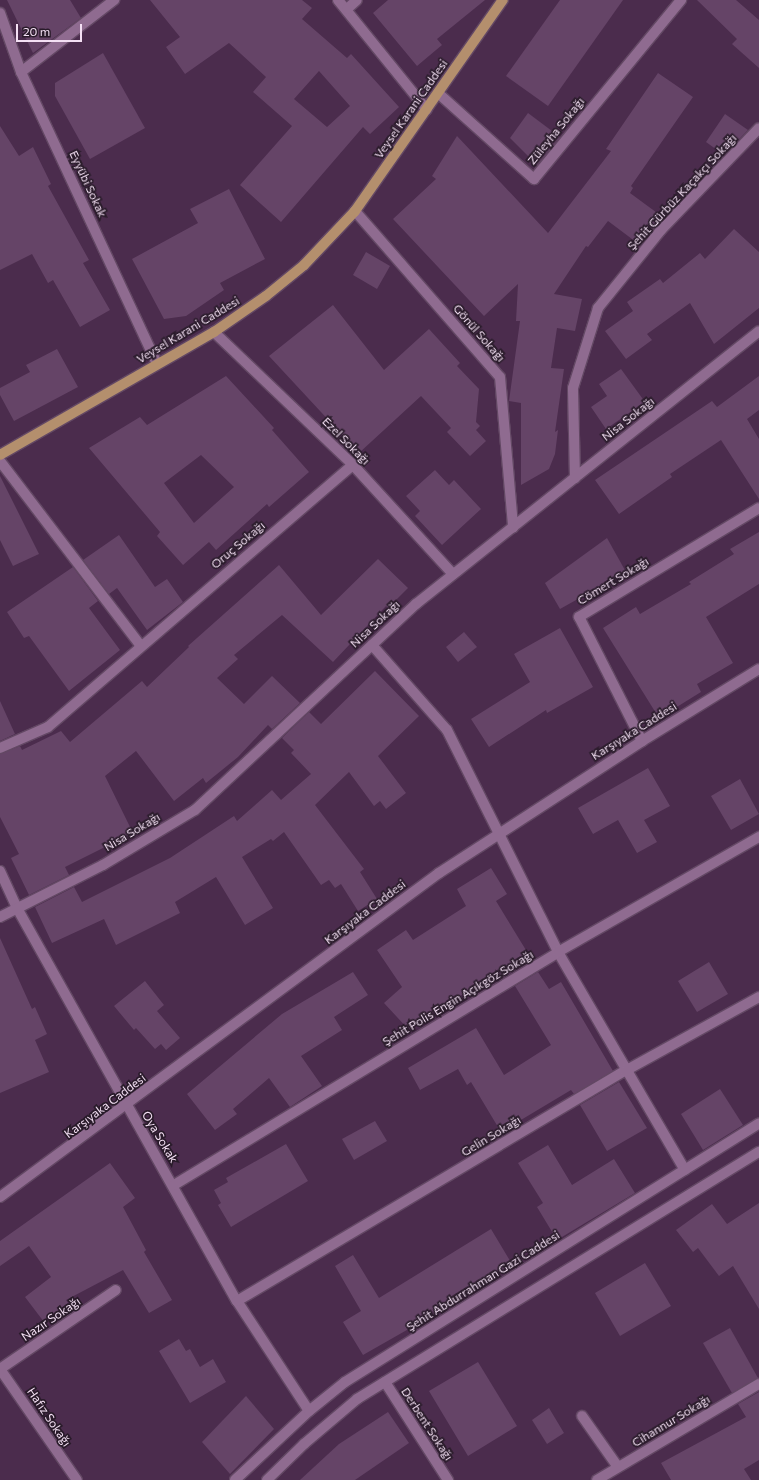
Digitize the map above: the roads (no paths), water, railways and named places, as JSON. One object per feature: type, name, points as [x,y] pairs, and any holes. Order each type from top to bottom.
[{"type":"main road","name":"Veysel Karani Caddesi","points":[[0,455],[214,332],[266,296],[304,265],[355,211],[503,0]]},
{"type":"street","points":[[21,72],[114,0]]},
{"type":"street","points":[[338,0],[347,9],[427,110]]},
{"type":"street","points":[[347,9],[357,0]]},
{"type":"street","name":"Züleyha Sokağı","points":[[438,93],[534,179],[681,0]]},
{"type":"street","name":"Eyyübi Sokak","points":[[0,13],[21,72],[157,364]]},
{"type":"street","name":"Şehit Gürbüz Kaçakçı Sokağı","points":[[575,478],[573,388],[598,308],[661,230],[759,128]]},
{"type":"street","name":"Gönül Sokağı","points":[[355,211],[500,377],[512,527]]},
{"type":"street","name":"Ezel Sokağı","points":[[214,332],[353,465],[453,574]]},
{"type":"street","name":"Nisa Sokağı","points":[[0,917],[103,865],[195,810],[416,604],[759,332]]},
{"type":"street","points":[[0,461],[140,645]]},
{"type":"street","name":"Oruç Sokağı","points":[[0,748],[48,727],[140,645],[353,465]]},
{"type":"street","name":"Cömert Sokağı","points":[[642,741],[579,617],[759,508]]},
{"type":"street","points":[[372,645],[447,730],[558,952],[625,1072],[685,1170]]},
{"type":"street","name":"Karşıyaka Caddesi","points":[[0,1197],[126,1106],[439,873],[499,832],[759,669]]},
{"type":"street","name":"Şehit Polis Engin Açıkgöz Sokağı","points":[[174,1185],[558,952],[759,837]]},
{"type":"street","name":"Oya Sokak","points":[[0,871],[17,908],[126,1106],[174,1185],[237,1301],[309,1411]]},
{"type":"street","name":"Gelin Sokağı","points":[[237,1301],[625,1072],[759,996]]},
{"type":"street","name":"Şehit Abdurrahman Gazi Caddesi","points":[[235,1480],[309,1411],[345,1382],[759,1123]]},
{"type":"street","points":[[267,1480],[334,1417],[385,1382],[759,1152]]},
{"type":"street","name":"Nazır Sokağı","points":[[0,1369],[116,1290]]},
{"type":"street","name":"Hafız Sokağı","points":[[0,1369],[76,1480]]},
{"type":"street","name":"Derbent Sokağı","points":[[385,1382],[448,1480]]},
{"type":"street","name":"Cihannur Sokağı","points":[[597,1480],[759,1384]]},
{"type":"street","points":[[582,1416],[618,1467]]}]
